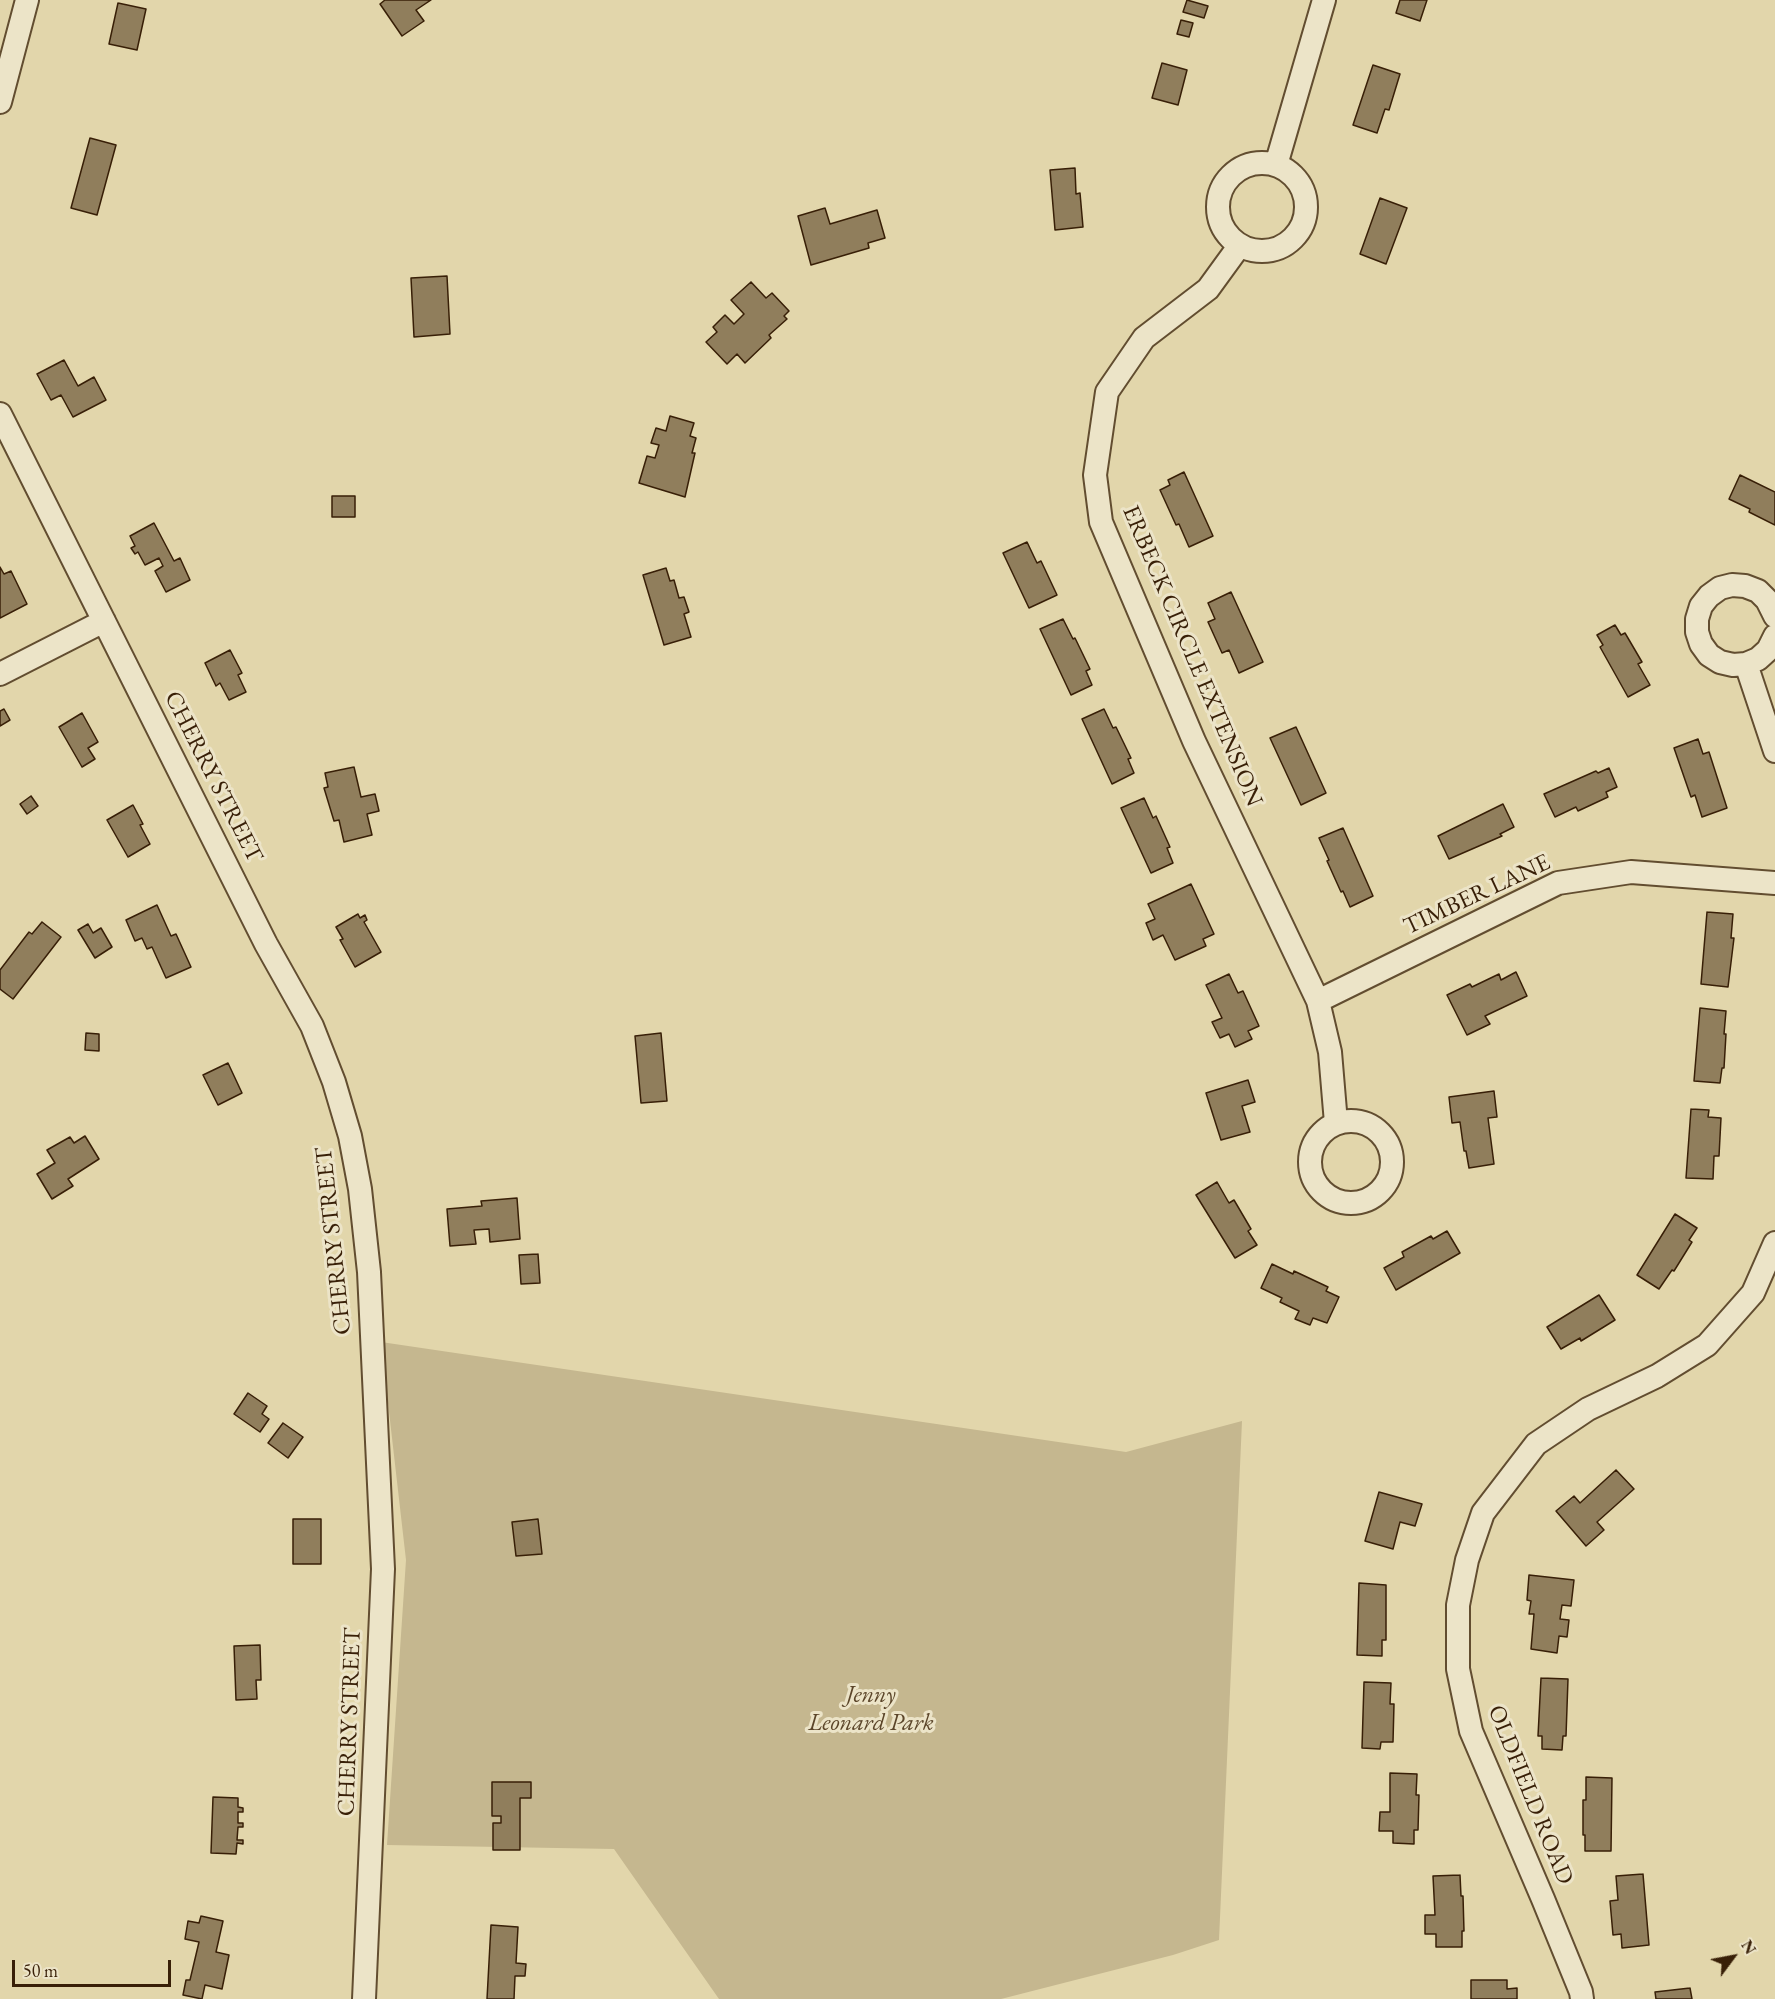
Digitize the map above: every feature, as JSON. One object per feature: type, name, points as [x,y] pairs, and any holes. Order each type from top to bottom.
[{"type":"street","points":[[0,102],[27,0]]},
{"type":"street","points":[[1276,165],[1324,0]]},
{"type":"street","points":[[1264,163],[1276,165],[1293,177],[1302,190],[1305,208],[1300,228],[1292,239],[1282,246],[1268,250],[1253,250],[1240,245],[1224,229],[1220,218],[1218,199],[1221,189],[1233,174],[1246,166],[1264,163]]},
{"type":"street","name":"ERBECK CIRCLE EXTENSION","points":[[1240,245],[1208,289],[1144,338],[1107,392],[1095,475],[1101,522],[1194,741],[1318,1001],[1330,1052],[1336,1123]]},
{"type":"street","name":"CHERRY STREET","points":[[0,414],[266,944],[312,1026],[338,1091],[356,1162],[369,1272],[383,1569],[364,1999]]},
{"type":"street","points":[[1775,616],[1767,600],[1758,591],[1745,586],[1732,585],[1720,588],[1709,596],[1701,606],[1696,619],[1696,632],[1709,655],[1720,662],[1733,665],[1746,664],[1758,659],[1768,650],[1775,636]]},
{"type":"street","points":[[0,674],[104,621]]},
{"type":"street","points":[[1746,664],[1775,751]]},
{"type":"street","name":"TIMBER LANE","points":[[1318,1001],[1558,883],[1631,872],[1775,884]]},
{"type":"street","name":"OLDFIELD ROAD","points":[[1582,1999],[1543,1899],[1471,1731],[1458,1669],[1458,1605],[1467,1560],[1483,1513],[1536,1444],[1588,1409],[1657,1376],[1707,1345],[1753,1293],[1775,1243]]},
{"type":"green space","name":"Jenny Leonard Park","points":[[381,1342],[1126,1452],[1242,1421],[1219,1940],[1173,1955],[1001,1999],[719,1999],[614,1849],[387,1845],[406,1560]]},
{"type":"building","points":[[385,0],[431,0],[416,10],[424,21],[402,36],[380,4]]},
{"type":"building","points":[[1187,0],[1208,6],[1204,18],[1183,12]]},
{"type":"building","points":[[1400,0],[1427,0],[1420,21],[1396,13]]},
{"type":"building","points":[[118,3],[146,9],[137,50],[109,44]]},
{"type":"building","points":[[1181,20],[1193,23],[1189,37],[1177,34]]},
{"type":"building","points":[[1162,63],[1187,70],[1178,105],[1152,98]]},
{"type":"building","points":[[1373,65],[1400,74],[1389,110],[1385,109],[1377,133],[1353,125]]},
{"type":"building","points":[[90,138],[116,145],[97,215],[71,208]]},
{"type":"building","points":[[1075,168],[1076,194],[1080,193],[1083,227],[1055,230],[1050,170]]},
{"type":"building","points":[[1380,198],[1407,208],[1386,264],[1360,254]]},
{"type":"building","points":[[825,208],[830,224],[877,210],[885,238],[868,243],[869,248],[811,265],[798,216]]},
{"type":"building","points":[[447,276],[450,334],[414,337],[411,278]]},
{"type":"building","points":[[751,282],[766,298],[772,293],[789,311],[784,316],[787,319],[769,335],[771,338],[745,363],[737,354],[727,364],[706,342],[717,332],[713,327],[725,315],[734,324],[744,314],[731,300]]},
{"type":"building","points":[[64,360],[78,386],[94,377],[106,400],[73,417],[61,395],[51,400],[37,374]]},
{"type":"building","points":[[670,416],[694,423],[690,436],[696,438],[692,453],[695,453],[685,497],[639,483],[647,456],[655,458],[659,445],[651,443],[656,428],[666,431]]},
{"type":"building","points":[[1184,472],[1213,536],[1189,547],[1160,490],[1170,485],[1168,480]]},
{"type":"building","points":[[1740,475],[1775,492],[1775,525],[1729,499]]},
{"type":"building","points":[[332,496],[355,496],[355,517],[332,517]]},
{"type":"building","points":[[154,523],[174,561],[180,558],[190,580],[166,592],[155,571],[163,566],[159,558],[145,565],[138,552],[135,554],[131,548],[135,546],[130,536]]},
{"type":"building","points":[[1027,542],[1037,563],[1041,561],[1057,595],[1029,608],[1003,553]]},
{"type":"building","points":[[0,567],[4,574],[11,571],[27,604],[0,618]]},
{"type":"building","points":[[666,568],[670,581],[674,580],[679,598],[684,597],[689,612],[684,614],[691,637],[664,645],[643,575]]},
{"type":"building","points":[[1231,592],[1263,662],[1239,673],[1229,650],[1222,653],[1208,622],[1215,619],[1208,603]]},
{"type":"building","points":[[1063,619],[1090,669],[1086,671],[1092,685],[1071,695],[1040,629]]},
{"type":"building","points":[[1615,625],[1621,635],[1625,633],[1642,662],[1638,664],[1650,685],[1628,697],[1600,647],[1603,645],[1597,635]]},
{"type":"building","points":[[230,650],[242,673],[238,675],[246,692],[229,700],[220,683],[216,686],[205,663]]},
{"type":"building","points":[[4,709],[10,720],[0,726],[0,711]]},
{"type":"building","points":[[1104,709],[1113,728],[1116,727],[1131,758],[1128,759],[1134,773],[1112,784],[1082,719]]},
{"type":"building","points":[[82,713],[98,742],[88,748],[95,759],[82,767],[59,727]]},
{"type":"building","points":[[1296,727],[1326,793],[1301,805],[1270,738]]},
{"type":"building","points":[[1698,739],[1703,754],[1709,752],[1727,808],[1702,817],[1695,795],[1691,797],[1674,748]]},
{"type":"building","points":[[354,767],[361,797],[375,794],[379,811],[367,814],[372,835],[344,842],[339,820],[334,821],[324,788],[328,787],[325,773]]},
{"type":"building","points":[[1609,768],[1617,787],[1606,792],[1608,797],[1578,811],[1576,807],[1555,817],[1544,794],[1596,771],[1598,773]]},
{"type":"building","points":[[31,796],[38,806],[27,814],[20,804]]},
{"type":"building","points":[[1144,798],[1153,818],[1156,816],[1170,847],[1167,848],[1173,863],[1151,873],[1121,808]]},
{"type":"building","points":[[1503,804],[1514,827],[1500,834],[1502,836],[1449,859],[1438,836]]},
{"type":"building","points":[[133,805],[150,844],[128,857],[107,820]]},
{"type":"building","points":[[1343,828],[1373,896],[1350,907],[1327,861],[1329,860],[1319,838]]},
{"type":"building","points":[[1191,884],[1214,934],[1203,939],[1206,946],[1175,960],[1163,935],[1153,940],[1146,923],[1155,919],[1148,904]]},
{"type":"building","points":[[157,905],[171,936],[176,934],[191,967],[166,978],[152,947],[147,949],[142,938],[135,941],[126,920]]},
{"type":"building","points":[[1707,912],[1733,914],[1731,938],[1734,938],[1728,987],[1701,984]]},
{"type":"building","points":[[358,914],[360,918],[365,915],[367,920],[364,922],[381,952],[355,967],[340,940],[343,939],[336,927]]},
{"type":"building","points":[[42,922],[61,937],[13,999],[0,989],[0,970],[29,932],[32,934]]},
{"type":"building","points":[[88,924],[93,933],[101,928],[112,947],[95,958],[78,930]]},
{"type":"building","points":[[1516,972],[1527,996],[1485,1016],[1490,1024],[1467,1035],[1447,995],[1470,984],[1472,987],[1499,974],[1501,980]]},
{"type":"building","points":[[1229,974],[1238,993],[1243,991],[1259,1026],[1248,1031],[1252,1039],[1235,1047],[1229,1034],[1220,1038],[1212,1022],[1222,1018],[1206,985]]},
{"type":"building","points":[[1700,1008],[1726,1011],[1724,1068],[1722,1068],[1720,1083],[1694,1081]]},
{"type":"building","points":[[86,1033],[99,1034],[99,1051],[85,1050]]},
{"type":"building","points":[[661,1033],[667,1101],[641,1103],[635,1036]]},
{"type":"building","points":[[228,1063],[242,1093],[218,1105],[203,1075]]},
{"type":"building","points":[[1248,1080],[1255,1102],[1242,1106],[1250,1132],[1221,1140],[1206,1093]]},
{"type":"building","points":[[1494,1091],[1497,1117],[1488,1118],[1494,1164],[1469,1168],[1460,1122],[1452,1123],[1449,1097]]},
{"type":"building","points":[[1691,1109],[1709,1110],[1708,1117],[1721,1118],[1719,1156],[1714,1156],[1713,1179],[1686,1178]]},
{"type":"building","points":[[85,1136],[99,1159],[68,1179],[73,1186],[52,1199],[37,1174],[55,1163],[47,1150],[70,1137],[74,1143]]},
{"type":"building","points":[[1217,1182],[1229,1203],[1234,1200],[1251,1229],[1248,1231],[1257,1245],[1235,1258],[1196,1195]]},
{"type":"building","points":[[517,1198],[520,1239],[490,1242],[489,1229],[474,1230],[476,1244],[450,1246],[447,1209],[482,1206],[481,1201]]},
{"type":"building","points":[[1675,1214],[1697,1228],[1689,1240],[1692,1242],[1674,1271],[1672,1270],[1659,1289],[1637,1275]]},
{"type":"building","points":[[1447,1231],[1460,1253],[1396,1290],[1384,1268],[1404,1257],[1402,1252],[1431,1236],[1433,1239]]},
{"type":"building","points":[[538,1254],[540,1283],[521,1284],[519,1255]]},
{"type":"building","points":[[1272,1264],[1293,1274],[1294,1271],[1328,1287],[1326,1291],[1339,1297],[1327,1323],[1313,1318],[1310,1325],[1295,1319],[1299,1311],[1280,1302],[1282,1298],[1261,1288]]},
{"type":"building","points":[[1599,1295],[1615,1320],[1581,1341],[1580,1338],[1561,1349],[1547,1327]]},
{"type":"building","points":[[248,1393],[267,1406],[262,1414],[269,1419],[260,1432],[234,1414]]},
{"type":"building","points":[[283,1423],[303,1437],[288,1458],[268,1443]]},
{"type":"building","points":[[1616,1470],[1634,1489],[1597,1522],[1604,1530],[1586,1546],[1556,1511],[1574,1496],[1580,1503]]},
{"type":"building","points":[[1379,1492],[1422,1504],[1415,1526],[1400,1522],[1393,1549],[1365,1541]]},
{"type":"building","points":[[293,1519],[321,1519],[321,1564],[293,1564]]},
{"type":"building","points":[[538,1519],[542,1554],[516,1556],[512,1522]]},
{"type":"building","points":[[1529,1575],[1574,1580],[1571,1606],[1562,1605],[1560,1619],[1569,1620],[1567,1637],[1559,1636],[1557,1653],[1531,1649],[1534,1614],[1529,1614],[1531,1601],[1527,1600]]},
{"type":"building","points":[[1359,1583],[1386,1585],[1386,1640],[1382,1640],[1382,1656],[1357,1655]]},
{"type":"building","points":[[260,1645],[261,1680],[256,1680],[257,1699],[236,1700],[234,1646]]},
{"type":"building","points":[[1541,1678],[1568,1679],[1566,1736],[1563,1736],[1562,1750],[1542,1749],[1542,1736],[1538,1736]]},
{"type":"building","points":[[1364,1682],[1391,1683],[1390,1704],[1394,1704],[1393,1742],[1381,1742],[1380,1749],[1362,1748]]},
{"type":"building","points":[[1390,1773],[1417,1774],[1418,1830],[1414,1830],[1414,1844],[1393,1843],[1393,1831],[1379,1831],[1380,1812],[1390,1812]]},
{"type":"building","points":[[1586,1777],[1612,1778],[1611,1851],[1585,1851],[1583,1800],[1586,1800]]},
{"type":"building","points":[[492,1782],[531,1782],[531,1798],[520,1798],[520,1850],[493,1850],[493,1823],[501,1823],[501,1816],[492,1816]]},
{"type":"building","points":[[213,1797],[238,1798],[238,1807],[243,1808],[243,1812],[238,1812],[238,1823],[243,1823],[243,1827],[238,1827],[237,1840],[243,1840],[243,1844],[237,1843],[236,1854],[211,1853]]},
{"type":"building","points":[[1643,1874],[1649,1945],[1622,1948],[1621,1934],[1613,1935],[1610,1901],[1618,1900],[1616,1876]]},
{"type":"building","points":[[1460,1875],[1464,1931],[1462,1931],[1462,1947],[1436,1947],[1436,1934],[1425,1934],[1425,1915],[1435,1915],[1433,1876]]},
{"type":"building","points":[[201,1916],[223,1921],[216,1952],[229,1955],[222,1989],[205,1985],[202,1999],[183,1995],[186,1980],[190,1980],[199,1942],[185,1939],[188,1921],[199,1923]]},
{"type":"building","points":[[491,1925],[518,1927],[516,1963],[526,1964],[525,1976],[515,1976],[514,1999],[487,1999]]},
{"type":"building","points":[[1471,1980],[1507,1980],[1507,1989],[1517,1988],[1517,1999],[1471,1999]]},
{"type":"building","points":[[1690,1988],[1692,1999],[1656,1999],[1655,1992]]}]
